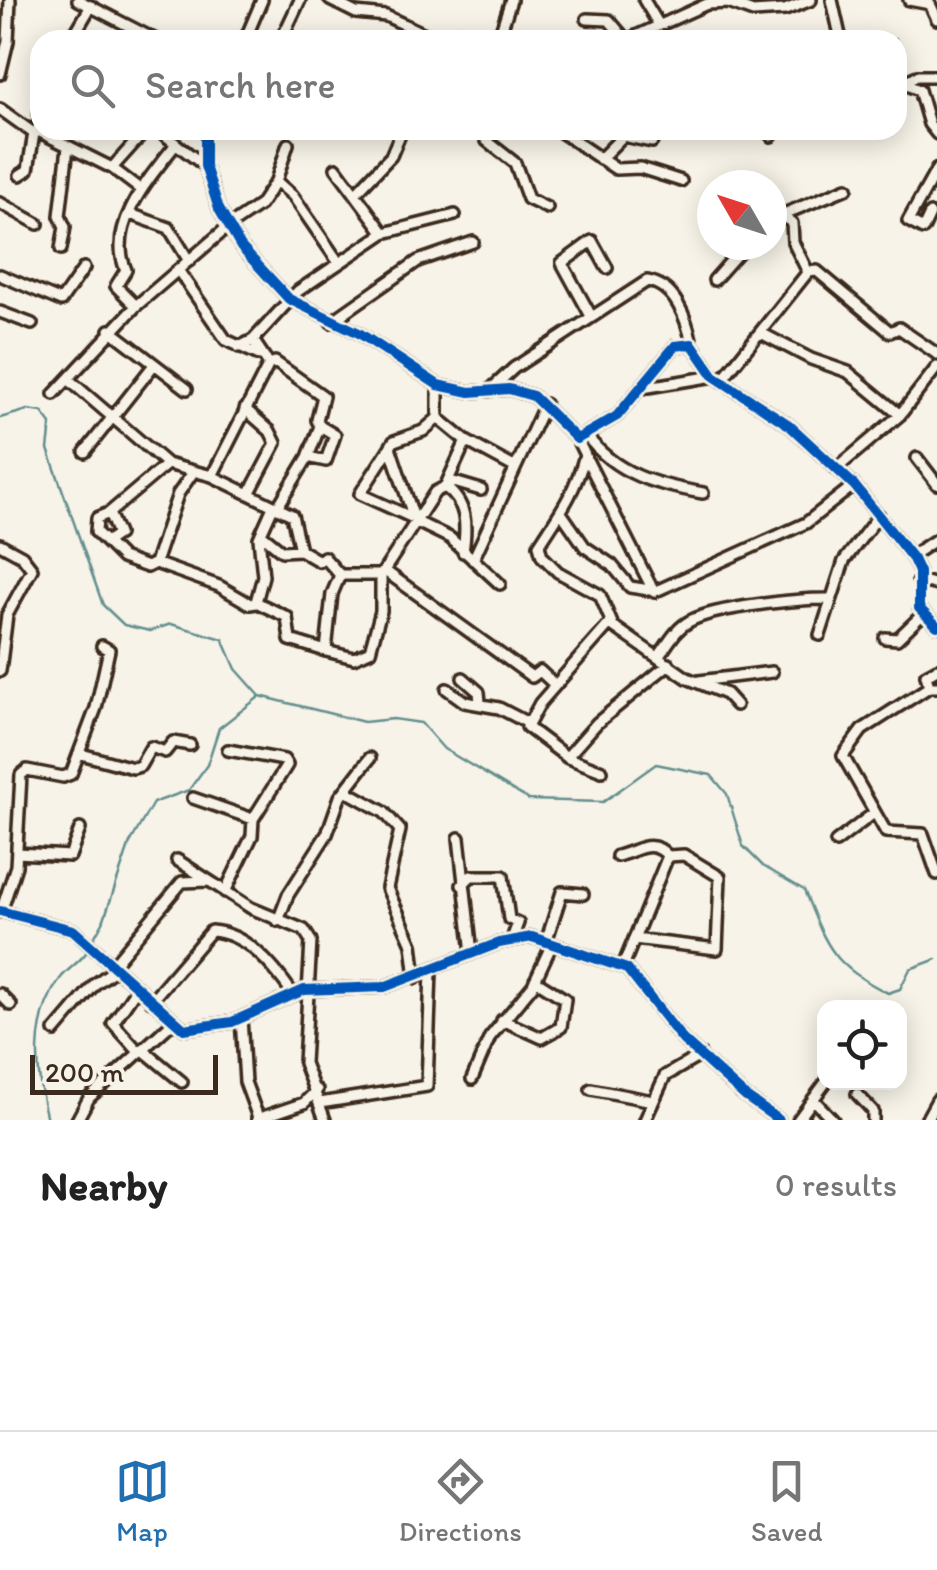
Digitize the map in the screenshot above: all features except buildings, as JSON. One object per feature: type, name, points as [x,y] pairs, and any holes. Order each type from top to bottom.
[{"type":"street","points":[[0,68],[8,42],[3,24],[10,0]]},
{"type":"street","points":[[78,0],[137,30]]},
{"type":"street","points":[[249,30],[262,0]]},
{"type":"street","points":[[286,30],[300,0]]},
{"type":"street","points":[[330,0],[356,13],[386,16],[417,30]]},
{"type":"street","points":[[501,30],[511,0]]},
{"type":"street","points":[[644,0],[660,25]]},
{"type":"street","points":[[649,30],[706,2],[728,3],[753,12],[785,10],[811,0]]},
{"type":"street","points":[[832,0],[839,30]]},
{"type":"street","points":[[913,2],[937,18]]},
{"type":"street","points":[[78,30],[91,6]]},
{"type":"street","points":[[587,18],[609,20],[618,30]]},
{"type":"street","points":[[907,81],[937,76]]},
{"type":"street","points":[[920,92],[937,76]]},
{"type":"street","points":[[907,86],[920,92],[928,124],[937,134]]},
{"type":"street","points":[[0,109],[30,128]]},
{"type":"street","points":[[20,175],[28,170],[34,140]]},
{"type":"street","points":[[54,140],[112,168],[141,190]]},
{"type":"street","points":[[112,168],[137,140]]},
{"type":"street","points":[[171,140],[206,166]]},
{"type":"street","points":[[205,140],[210,190],[228,226],[267,280],[289,300],[359,333],[438,385],[509,389],[545,404],[610,461],[640,478],[703,493]]},
{"type":"street","points":[[355,194],[391,156],[398,140]]},
{"type":"street","points":[[486,140],[515,163],[528,199],[547,208]]},
{"type":"street","points":[[572,140],[616,169],[640,168],[681,182]]},
{"type":"street","points":[[600,159],[619,140]]},
{"type":"street","points":[[647,140],[652,142]]},
{"type":"street","points":[[136,306],[116,286],[126,270],[119,248],[141,190],[176,144]]},
{"type":"street","points":[[54,394],[136,306],[228,226],[260,205],[276,181],[288,144]]},
{"type":"street","points":[[62,250],[66,227],[60,216],[68,146]]},
{"type":"street","points":[[336,168],[384,233]]},
{"type":"street","points":[[930,214],[922,229],[908,221],[937,170]]},
{"type":"street","points":[[276,181],[293,196],[340,263]]},
{"type":"street","points":[[787,215],[847,188]]},
{"type":"street","points":[[0,203],[38,224]]},
{"type":"street","points":[[808,272],[793,242],[793,230],[809,207]]},
{"type":"street","points":[[130,214],[170,228],[189,261]]},
{"type":"street","points":[[239,347],[253,340],[289,300],[384,233],[455,215]]},
{"type":"street","points":[[787,226],[793,230]]},
{"type":"street","points":[[331,322],[400,271],[474,242]]},
{"type":"street","points":[[590,316],[562,263],[592,242],[607,268]]},
{"type":"street","points":[[714,280],[732,260]]},
{"type":"street","points":[[0,275],[61,301],[84,268]]},
{"type":"street","points":[[178,270],[226,340],[275,362],[322,393],[320,426],[308,457],[261,534],[257,555],[263,576],[256,603]]},
{"type":"street","points":[[642,388],[718,378],[750,345],[808,272],[817,271],[890,332],[900,328],[937,354]]},
{"type":"street","points":[[489,390],[590,316],[651,280],[676,302],[687,319],[692,344],[718,378],[789,425],[854,485],[879,515],[911,556],[918,580],[916,599],[923,614],[937,626]]},
{"type":"street","points":[[0,312],[32,324]]},
{"type":"street","points":[[110,330],[187,388]]},
{"type":"street","points":[[761,332],[773,341],[848,372],[900,415]]},
{"type":"street","points":[[253,340],[265,360]]},
{"type":"street","points":[[750,345],[773,341]]},
{"type":"street","points":[[582,437],[617,416],[675,346],[692,344]]},
{"type":"street","points":[[212,476],[265,360]]},
{"type":"street","points":[[86,452],[153,366]]},
{"type":"street","points":[[836,469],[900,415],[937,367]]},
{"type":"street","points":[[68,379],[167,464],[212,476],[293,517],[300,550]]},
{"type":"street","points":[[438,385],[438,418]]},
{"type":"street","points":[[632,400],[656,388]]},
{"type":"street","points":[[473,560],[545,404]]},
{"type":"street","points":[[245,409],[270,431],[276,444],[249,494]]},
{"type":"street","points":[[438,418],[466,441],[514,467]]},
{"type":"street","points":[[438,418],[390,445],[360,495],[439,531],[500,584]]},
{"type":"street","points":[[308,457],[326,461],[335,434],[320,426]]},
{"type":"street","points":[[582,437],[585,455],[654,592]]},
{"type":"street","points":[[445,487],[466,441]]},
{"type":"street","points":[[390,445],[391,458],[414,520]]},
{"type":"street","points":[[585,455],[562,514],[539,550],[558,572],[600,595],[610,623],[716,693],[726,694],[736,705],[724,678]]},
{"type":"street","points":[[917,458],[937,484]]},
{"type":"street","points":[[167,464],[109,514],[97,518],[94,525],[122,558],[148,567],[155,562],[178,494],[194,471]]},
{"type":"street","points":[[155,562],[287,617],[290,640],[354,658],[370,651],[381,611],[383,573],[414,520],[436,491],[454,482],[481,490]]},
{"type":"street","points":[[562,514],[585,547],[612,564],[630,587],[654,592],[806,523],[854,485]]},
{"type":"street","points":[[445,487],[460,498],[466,528],[463,552]]},
{"type":"street","points":[[106,542],[118,530],[109,514]]},
{"type":"street","points":[[820,635],[828,599],[844,561],[879,515]]},
{"type":"street","points":[[261,534],[282,552],[300,550],[319,561],[324,556],[340,575]]},
{"type":"street","points":[[911,556],[937,539]]},
{"type":"street","points":[[0,544],[22,556],[32,569],[7,615],[0,671]]},
{"type":"street","points":[[340,575],[383,573],[532,677],[540,671],[555,686]]},
{"type":"street","points":[[326,650],[332,594],[340,575]]},
{"type":"street","points":[[918,580],[937,585]]},
{"type":"street","points":[[659,656],[678,631],[701,617],[798,599],[828,599]]},
{"type":"street","points":[[885,638],[897,639],[923,614]]},
{"type":"street","points":[[528,723],[610,623]]},
{"type":"street","points":[[102,646],[109,650],[104,677],[81,754],[67,778],[27,770],[21,775],[17,853],[0,911],[73,930],[184,1029],[206,1028],[241,1018],[299,992],[384,987],[512,939],[532,937],[623,966],[682,1040],[746,1098],[779,1120]]},
{"type":"street","points":[[566,756],[597,723],[669,664]]},
{"type":"street","points":[[937,669],[926,675],[933,687],[862,730],[843,753],[889,835],[921,832],[937,874]]},
{"type":"street","points":[[699,681],[772,672]]},
{"type":"street","points":[[462,678],[478,692],[480,702]]},
{"type":"street","points":[[448,689],[465,702],[480,702],[528,723],[566,756],[602,771]]},
{"type":"street","points":[[81,754],[133,768],[140,766],[150,748],[164,752],[173,742],[190,745]]},
{"type":"street","points":[[225,892],[252,836],[253,820],[286,762],[228,750]]},
{"type":"street","points":[[278,921],[288,895],[327,834],[340,797],[348,792],[370,758]]},
{"type":"street","points":[[348,792],[384,812],[400,830],[386,888],[412,944],[416,978]]},
{"type":"street","points":[[193,798],[253,820]]},
{"type":"street","points":[[836,842],[874,813]]},
{"type":"street","points":[[17,853],[70,856],[80,829]]},
{"type":"street","points":[[459,838],[472,953]]},
{"type":"street","points":[[617,856],[637,847],[654,847],[668,856],[684,855],[720,877],[717,948],[634,940]]},
{"type":"street","points":[[623,966],[668,856]]},
{"type":"street","points":[[177,860],[225,892],[278,921],[304,930],[311,941],[312,961],[299,992],[304,1063],[324,1120]]},
{"type":"street","points":[[462,885],[472,876],[503,876],[509,919],[518,923],[512,939]]},
{"type":"street","points":[[55,1030],[115,966],[182,882],[208,881]]},
{"type":"street","points":[[472,1079],[502,1020],[535,980],[562,892],[583,894]]},
{"type":"street","points":[[152,1000],[212,932],[232,935],[252,948],[299,992]]},
{"type":"street","points":[[320,1103],[427,1086],[432,971]]},
{"type":"street","points":[[502,1020],[542,1038],[561,1028],[565,999],[535,980]]},
{"type":"street","points":[[136,988],[113,1022],[182,1082]]},
{"type":"street","points":[[0,994],[11,1005]]},
{"type":"street","points":[[241,1018],[245,1082],[257,1119],[304,1102],[316,1090]]},
{"type":"street","points":[[77,1120],[89,1098],[172,1022]]},
{"type":"street","points":[[645,1120],[664,1076],[701,1055]]},
{"type":"street","points":[[591,1088],[653,1101]]},
{"type":"street","points":[[798,1120],[820,1090]]},
{"type":"street","points":[[857,1094],[872,1111],[873,1120]]},
{"type":"street","points":[[814,1099],[832,1120]]},
{"type":"street","points":[[926,1120],[937,1100]]},
{"type":"waterway","points":[[0,418],[28,410],[42,412],[51,424],[48,449],[103,605],[124,625],[150,631],[171,624],[223,639],[236,669],[260,696],[364,722],[393,719],[421,723],[444,749],[529,800],[603,802],[656,764],[711,775],[727,794],[743,846],[763,866],[804,890],[825,940],[854,973],[888,993],[900,989],[910,969],[937,959]]},
{"type":"waterway","points":[[91,943],[103,922],[130,843],[153,803],[189,790],[207,765],[219,728],[259,697]]},
{"type":"waterway","points":[[47,1120],[38,1066],[44,1012],[60,979],[88,950]]},
{"type":"cycle path","points":[[205,140],[205,166],[219,209],[241,247],[289,299],[359,333],[438,385],[470,392],[509,389],[533,396],[577,439],[617,416],[675,346],[692,344],[714,376],[789,425],[854,485],[913,559],[919,572],[919,608],[937,626]]},
{"type":"cycle path","points":[[0,911],[73,930],[184,1029],[232,1022],[304,990],[384,987],[499,943],[532,937],[627,969],[683,1040],[746,1097],[779,1120]]}]
